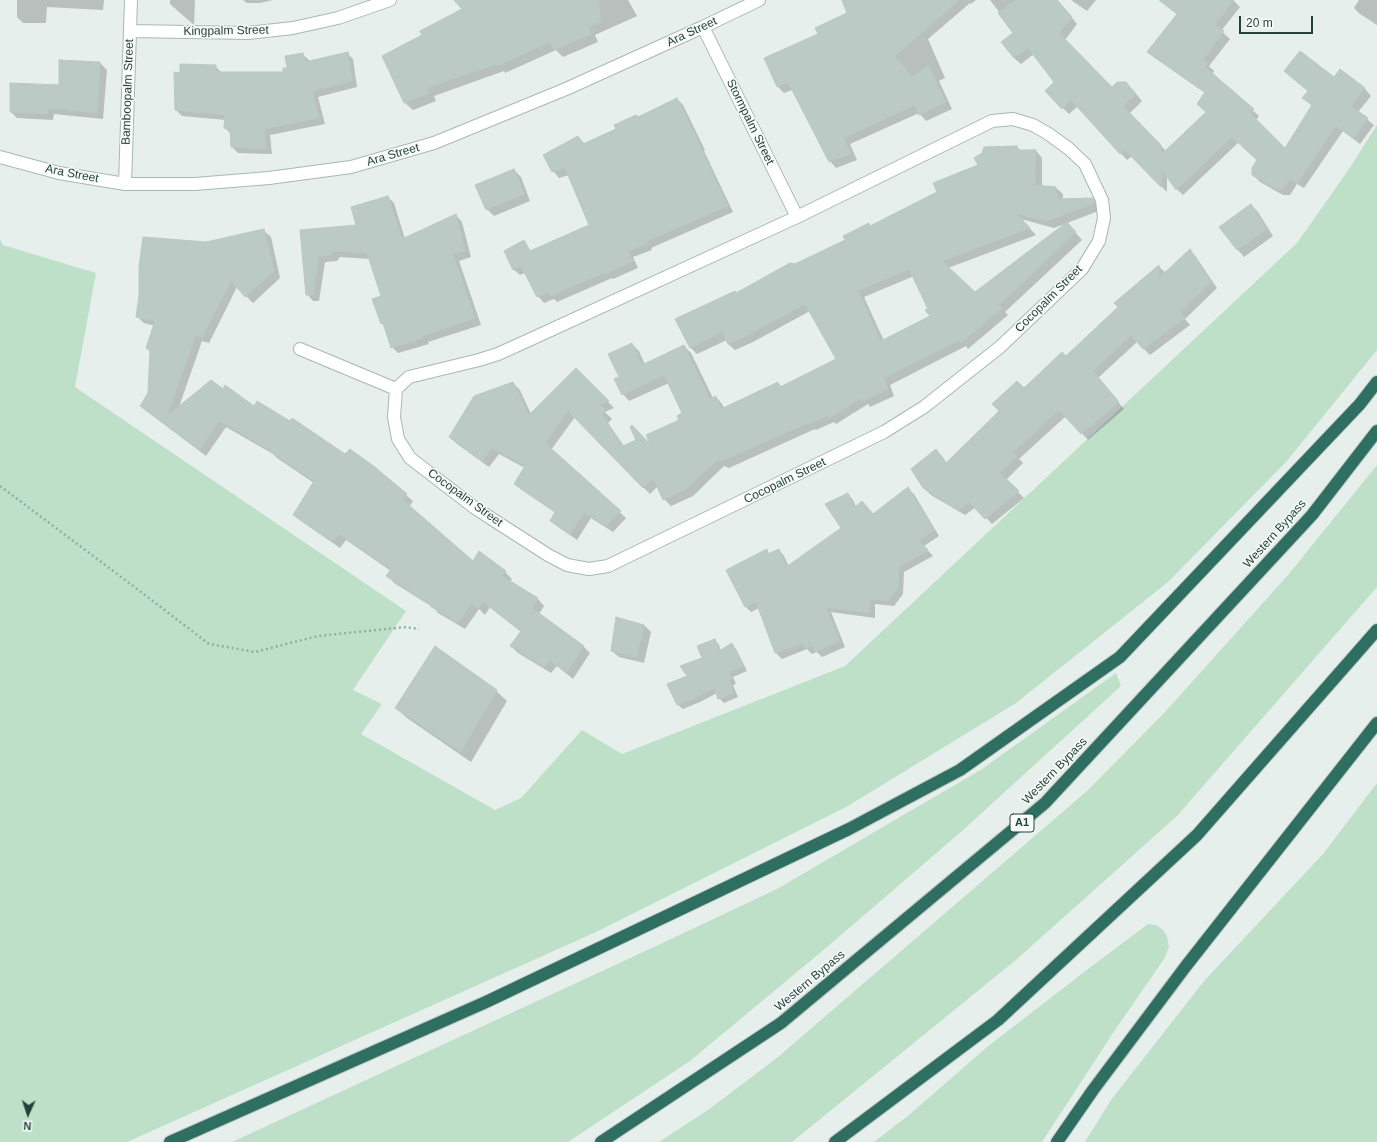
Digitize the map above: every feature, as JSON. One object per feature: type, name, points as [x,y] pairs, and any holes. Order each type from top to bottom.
[{"type":"highway","points":[[170,1142],[486,1002],[849,829],[960,770],[1120,657],[1360,404],[1377,382]]},
{"type":"highway","name":"Western Bypass","points":[[601,1142],[782,1023],[1045,803],[1312,515],[1377,431]]},
{"type":"highway","points":[[836,1142],[998,1020],[1197,835],[1377,630]]},
{"type":"highway","points":[[1057,1142],[1186,966],[1377,723]]},
{"type":"street","name":"Bamboopalm Street","points":[[125,184],[131,0]]},
{"type":"street","name":"Kingpalm Street","points":[[130,31],[248,33],[293,28],[338,18],[390,0]]},
{"type":"street","name":"Ara Street","points":[[0,156],[58,173],[125,184],[195,184],[225,182],[269,178],[358,165],[434,143],[566,89],[759,0]]},
{"type":"street","name":"Stormpalm Street","points":[[703,27],[797,217]]},
{"type":"street","name":"Cocopalm Street","points":[[1013,119],[1032,125],[1047,133],[1068,148],[1085,164],[1102,200],[1104,218],[1099,241],[1082,269],[1000,347],[924,407],[884,432],[608,566],[589,569],[568,565],[548,555],[475,508],[410,458],[398,439],[394,417],[396,389],[409,377],[498,354],[797,217],[992,121],[1013,119]]},
{"type":"street","points":[[300,349],[396,389]]},
{"type":"path","points":[[0,486],[145,594],[209,644],[255,652],[318,636],[406,627],[419,629]]},
{"type":"green space","points":[[1377,125],[1377,350],[1286,462],[1168,582],[1016,703],[848,806],[596,932],[127,1142],[0,1142],[0,239],[3,245],[96,273],[75,387],[406,611],[353,690],[382,704],[361,734],[495,810],[521,798],[582,730],[622,754],[845,666],[1297,243],[1349,169]]},
{"type":"green space","points":[[1377,465],[1377,587],[1177,816],[1017,959],[792,1142],[659,1142],[708,1110],[778,1057],[1087,791],[1165,712],[1288,575]]},
{"type":"green space","points":[[1116,673],[1121,686],[962,831],[827,947],[690,1061],[568,1142],[232,1142],[777,889],[982,769]]},
{"type":"green space","points":[[1377,783],[1377,1142],[1085,1142],[1111,1100],[1204,981],[1323,854]]},
{"type":"green space","points":[[1148,924],[1156,925],[1163,930],[1167,936],[1169,947],[1164,959],[1117,1027],[1042,1142],[874,1142],[909,1115],[987,1047]]},
{"type":"building","points":[[454,0],[598,0],[601,22],[588,27],[591,34],[554,50],[550,42],[497,66],[496,64],[427,88],[429,93],[404,103],[382,56],[422,35],[420,31],[462,9]]},
{"type":"building","points":[[842,0],[959,0],[895,56],[912,77],[928,65],[946,102],[919,115],[915,105],[844,138],[851,154],[829,162],[788,82],[777,87],[764,58],[818,34],[815,28],[847,13]]},
{"type":"building","points":[[1016,0],[1057,0],[1072,17],[1059,33],[1112,87],[1117,82],[1126,82],[1136,94],[1123,106],[1161,145],[1161,155],[1206,112],[1197,104],[1205,92],[1147,52],[1177,14],[1159,0],[1234,0],[1215,25],[1224,31],[1203,60],[1208,63],[1205,67],[1254,109],[1250,113],[1285,148],[1312,105],[1302,98],[1308,91],[1284,71],[1300,51],[1334,77],[1340,69],[1365,88],[1351,106],[1368,118],[1353,138],[1336,126],[1297,183],[1290,178],[1283,189],[1275,189],[1252,175],[1252,168],[1257,160],[1232,137],[1176,190],[1161,168],[1161,187],[1125,150],[1120,154],[1071,100],[1062,109],[1045,91],[1054,82],[1028,48],[1014,58],[1001,42],[1013,33],[998,13]]},
{"type":"building","points":[[348,52],[352,81],[312,91],[319,118],[265,129],[266,149],[231,147],[230,130],[224,128],[225,115],[175,110],[174,72],[180,73],[180,64],[216,65],[216,72],[283,72],[283,68],[287,68],[285,56],[303,53],[305,62]]},
{"type":"building","points":[[59,60],[100,62],[97,113],[48,108],[47,114],[10,112],[10,83],[59,85]]},
{"type":"building","points":[[677,98],[728,206],[645,242],[646,244],[628,251],[633,261],[606,274],[606,272],[550,296],[548,292],[537,297],[521,266],[513,270],[504,251],[524,240],[530,251],[589,225],[565,168],[552,172],[543,155],[578,136],[583,144],[616,129],[614,125],[636,115],[638,117]]},
{"type":"building","points":[[1017,146],[1017,150],[1036,150],[1035,185],[1056,187],[1058,199],[1093,198],[1095,203],[1047,221],[1017,214],[1030,228],[942,261],[975,292],[1067,222],[1076,232],[999,305],[1002,308],[961,343],[959,340],[884,378],[888,389],[863,401],[862,398],[829,418],[829,415],[722,461],[717,460],[686,489],[663,500],[653,478],[643,488],[568,411],[545,443],[621,511],[606,526],[584,512],[570,534],[550,521],[555,512],[514,484],[525,466],[492,448],[482,461],[449,437],[474,396],[513,382],[529,415],[576,368],[609,401],[600,405],[606,411],[602,415],[623,446],[636,440],[630,427],[632,425],[650,444],[646,435],[679,420],[677,416],[682,413],[664,375],[622,395],[614,379],[619,377],[608,354],[632,343],[642,365],[684,345],[710,399],[716,396],[721,409],[778,382],[780,387],[836,359],[805,304],[728,344],[722,332],[690,348],[675,319],[735,291],[736,293],[790,263],[795,264],[845,240],[843,236],[869,223],[870,226],[937,192],[933,183],[978,165],[974,158],[982,153],[984,147]],"holes":[[[909,269],[928,309],[925,310],[930,316],[881,341],[858,291]]]},
{"type":"building","points":[[514,169],[524,194],[486,210],[475,185]]},
{"type":"building","points":[[388,196],[402,239],[456,214],[465,251],[453,254],[475,318],[422,336],[423,338],[391,348],[383,323],[381,324],[372,299],[381,296],[367,253],[333,251],[331,255],[319,256],[313,295],[306,295],[300,230],[356,225],[351,207]]},
{"type":"building","points":[[1251,204],[1267,229],[1237,250],[1219,227]]},
{"type":"building","points":[[264,229],[274,271],[245,297],[231,281],[202,337],[196,335],[167,416],[211,380],[223,389],[225,385],[254,406],[257,401],[290,421],[292,418],[345,454],[350,449],[407,494],[403,500],[473,561],[479,551],[506,571],[502,576],[538,598],[532,608],[584,646],[566,673],[550,660],[544,667],[510,646],[521,631],[483,602],[478,609],[472,602],[458,623],[386,576],[391,569],[339,534],[333,542],[293,515],[314,481],[269,451],[270,450],[219,421],[199,450],[140,406],[148,393],[150,351],[146,348],[155,321],[136,317],[139,296],[139,266],[143,237],[206,242]]},
{"type":"building","points":[[1190,249],[1211,282],[1180,312],[1185,318],[1143,349],[1131,335],[1093,371],[1119,402],[1081,434],[1059,410],[1013,452],[1017,456],[1000,473],[1019,491],[985,519],[969,502],[958,510],[923,488],[911,469],[936,449],[945,464],[999,411],[992,404],[1017,381],[1024,388],[1062,352],[1066,356],[1118,307],[1114,303],[1159,265],[1159,278]]},
{"type":"building","points":[[908,487],[934,530],[919,540],[928,550],[899,567],[898,588],[888,601],[870,599],[869,613],[826,607],[840,641],[815,652],[812,646],[805,648],[803,643],[775,653],[756,602],[745,607],[726,570],[767,549],[768,554],[779,549],[786,567],[841,528],[825,504],[848,493],[854,508],[862,501],[873,514]]},
{"type":"building","points":[[616,617],[644,625],[637,657],[611,651]]},
{"type":"building","points":[[715,639],[719,651],[732,643],[743,666],[729,673],[732,679],[729,680],[734,693],[718,699],[714,688],[677,705],[667,684],[687,676],[680,666],[702,658],[697,646]]},
{"type":"building","points":[[435,646],[497,690],[461,752],[395,708]]}]
